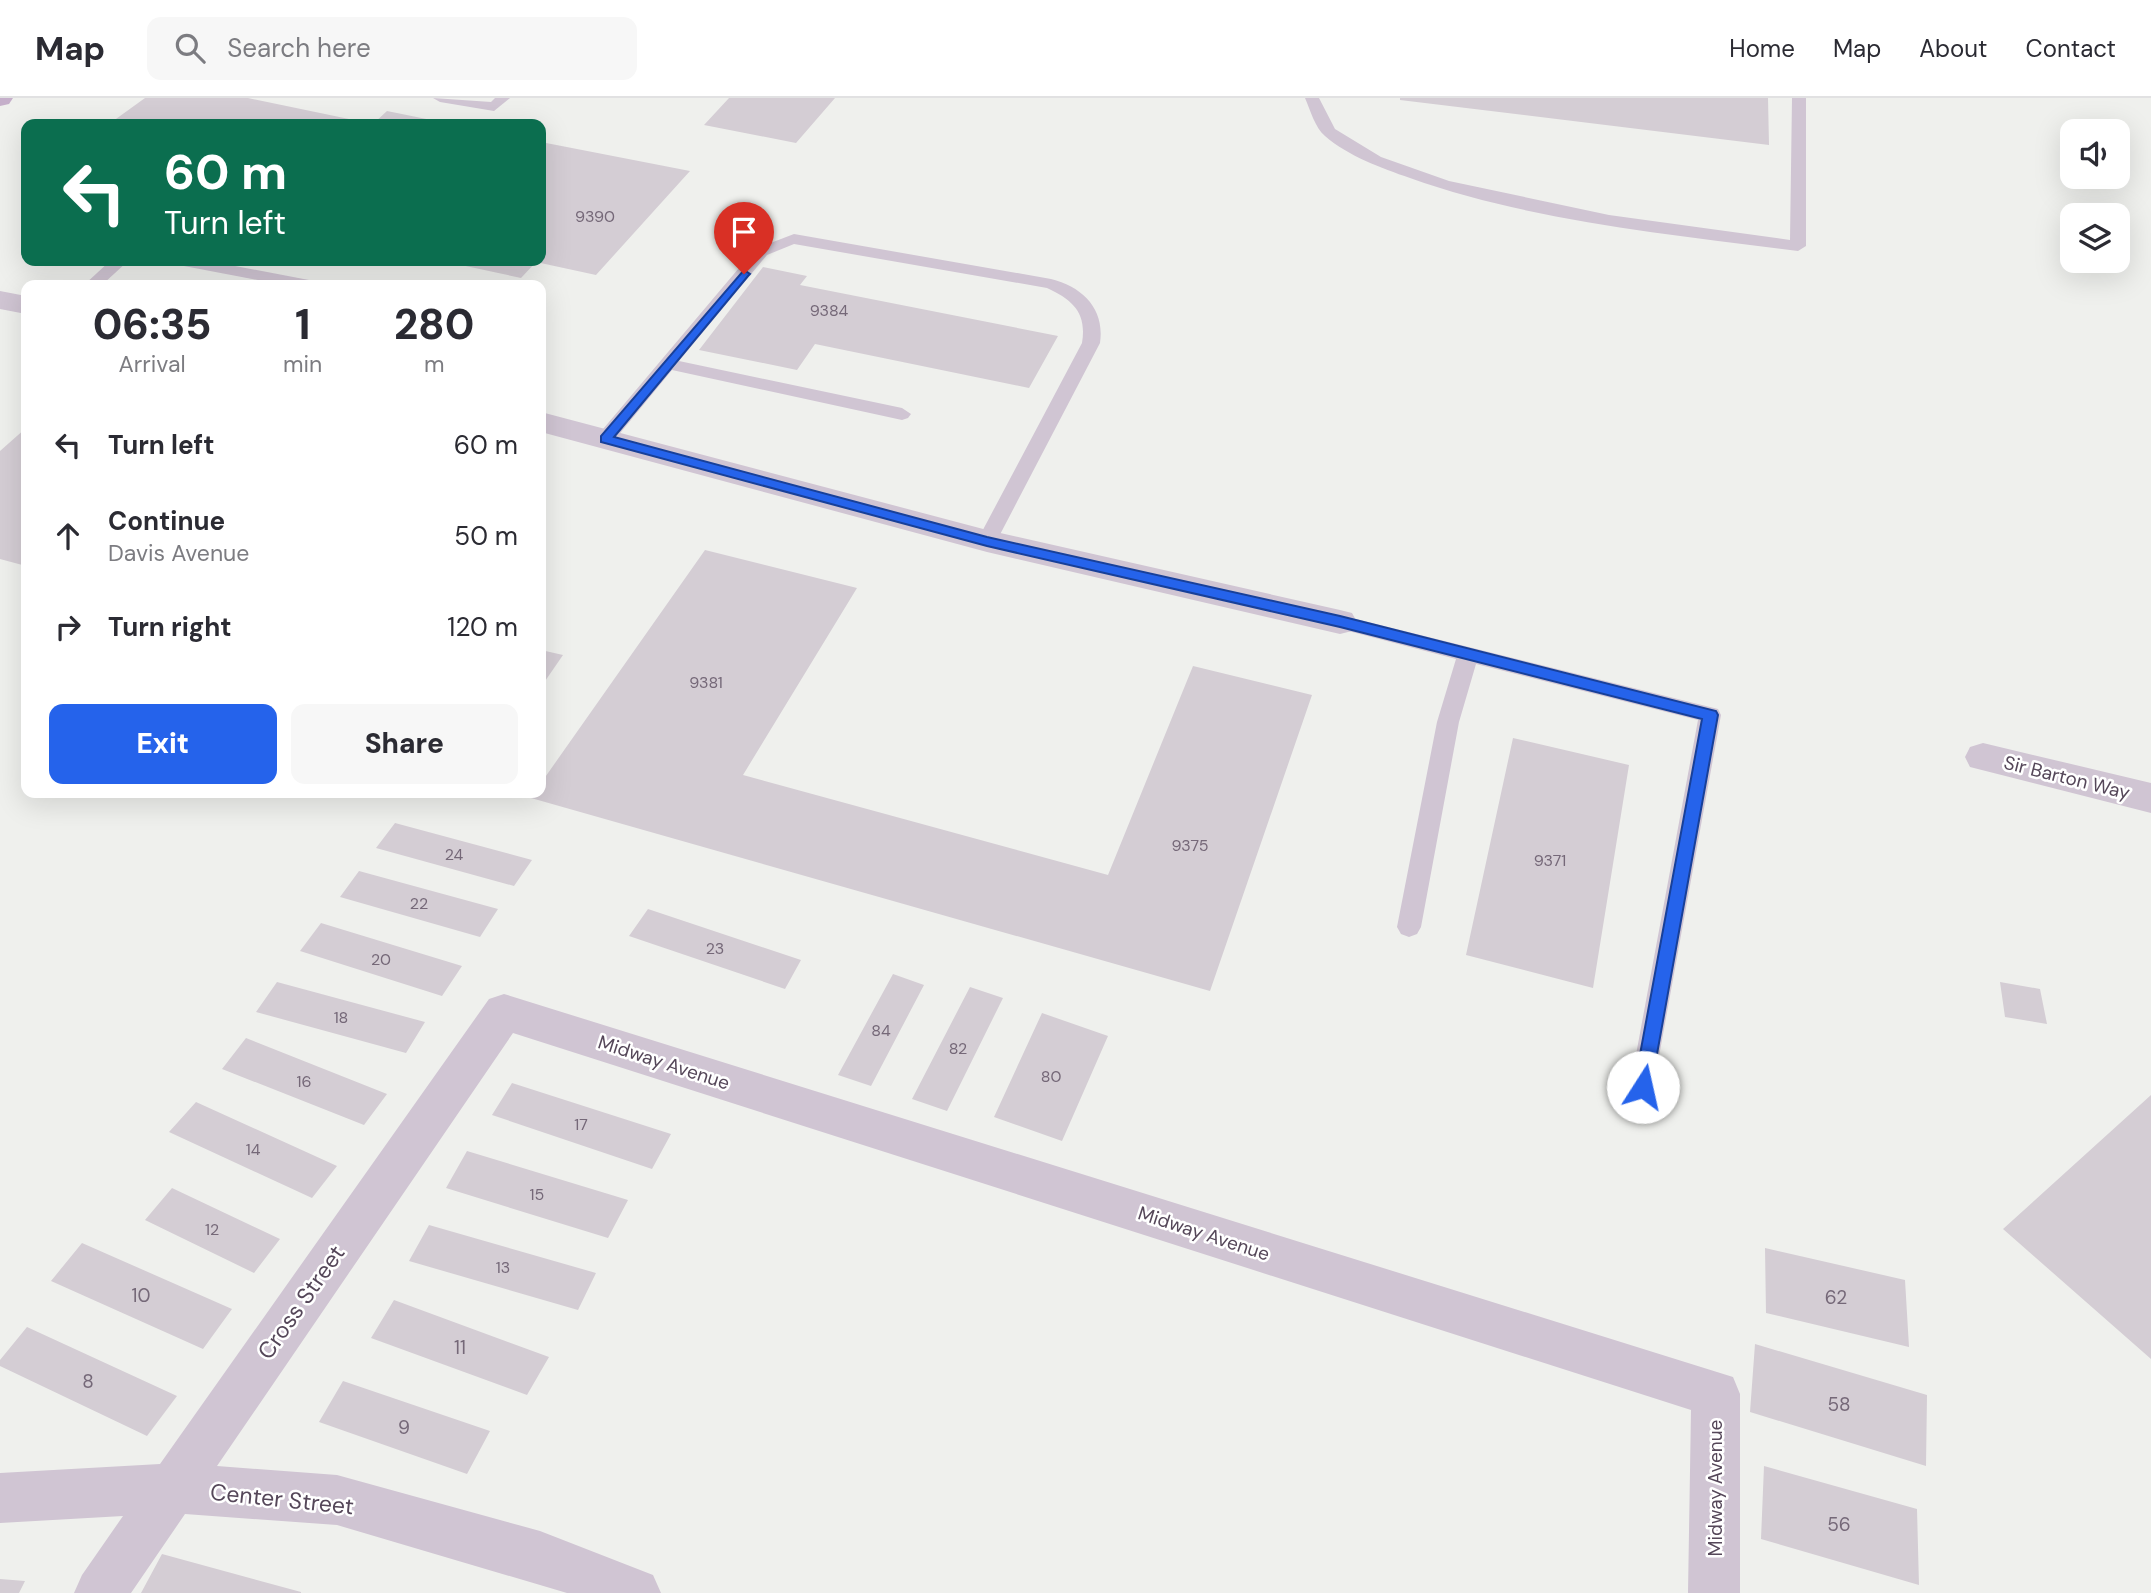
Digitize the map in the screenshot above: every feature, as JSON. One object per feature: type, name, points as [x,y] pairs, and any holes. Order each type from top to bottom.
[{"type":"street","points":[[0,300],[21,304]]},
{"type":"street","points":[[546,423],[987,541],[1340,621]]},
{"type":"street","name":"Sir Barton Way","points":[[1983,757],[2151,798]]},
{"type":"street","name":"Cross Street","points":[[100,1593],[504,1012]]},
{"type":"street","name":"Midway Avenue","points":[[504,1012],[1716,1394],[1714,1593]]},
{"type":"street","name":"Center Street","points":[[0,1498],[171,1488],[337,1500],[540,1557],[635,1593]]},
{"type":"lane","points":[[440,98],[494,107],[503,98]]},
{"type":"lane","points":[[1312,98],[1312,110],[1322,127],[1346,146],[1402,173],[1513,203],[1798,246],[1798,98]]},
{"type":"lane","points":[[605,439],[761,252],[781,242],[794,239],[1051,284],[1075,293],[1091,316],[1091,343],[987,541]]},
{"type":"lane","points":[[98,280],[114,266]]},
{"type":"lane","points":[[210,266],[283,280]]},
{"type":"lane","points":[[668,364],[902,414]]},
{"type":"lane","points":[[1340,621],[1710,715],[1643,1087]]},
{"type":"lane","points":[[1409,926],[1448,722],[1468,654]]},
{"type":"building","points":[[145,98],[248,98],[349,119],[116,119]]},
{"type":"building","points":[[729,98],[835,98],[796,143],[704,125]]},
{"type":"building","points":[[1768,98],[1769,145],[1400,100]]},
{"type":"building","points":[[387,111],[426,119],[378,119]]},
{"type":"building","points":[[546,143],[690,171],[596,275],[546,264]]},
{"type":"building","points":[[466,266],[532,266],[521,278]]},
{"type":"building","points":[[763,267],[807,276],[800,285],[1058,336],[1029,388],[815,344],[797,370],[699,350]]},
{"type":"building","points":[[21,432],[21,565],[0,559],[0,451]]},
{"type":"building","points":[[705,550],[857,588],[743,775],[1108,875],[1193,666],[1312,695],[1210,991],[531,798],[546,798],[546,776]]},
{"type":"building","points":[[546,651],[563,655],[546,680]]},
{"type":"building","points":[[1513,738],[1629,765],[1593,988],[1466,955]]},
{"type":"building","points":[[395,823],[532,860],[514,886],[376,848]]},
{"type":"building","points":[[359,871],[498,909],[480,937],[340,897]]},
{"type":"building","points":[[648,909],[801,960],[785,989],[629,936]]},
{"type":"building","points":[[321,923],[462,966],[442,996],[300,951]]},
{"type":"building","points":[[893,974],[924,985],[871,1086],[838,1075]]},
{"type":"building","points":[[277,982],[425,1022],[406,1053],[256,1012]]},
{"type":"building","points":[[2000,982],[2040,989],[2047,1024],[2005,1017]]},
{"type":"building","points":[[970,987],[1003,998],[947,1111],[912,1099]]},
{"type":"building","points":[[1042,1013],[1108,1036],[1062,1141],[994,1117]]},
{"type":"building","points":[[246,1038],[387,1094],[364,1125],[222,1069]]},
{"type":"building","points":[[512,1083],[671,1134],[652,1169],[492,1115]]},
{"type":"building","points":[[2151,1095],[2151,1359],[2003,1229]]},
{"type":"building","points":[[196,1102],[337,1166],[312,1198],[169,1132]]},
{"type":"building","points":[[467,1151],[628,1200],[608,1238],[446,1188]]},
{"type":"building","points":[[172,1188],[280,1239],[254,1273],[145,1220]]},
{"type":"building","points":[[429,1225],[596,1273],[578,1310],[409,1261]]},
{"type":"building","points":[[82,1243],[232,1309],[203,1349],[51,1281]]},
{"type":"building","points":[[1765,1248],[1905,1280],[1909,1347],[1766,1313]]},
{"type":"building","points":[[394,1300],[549,1357],[527,1395],[371,1338]]},
{"type":"building","points":[[27,1327],[177,1396],[147,1436],[0,1366],[0,1360]]},
{"type":"building","points":[[1755,1344],[1927,1395],[1926,1466],[1750,1412]]},
{"type":"building","points":[[343,1381],[490,1431],[467,1474],[319,1422]]},
{"type":"building","points":[[1764,1466],[1917,1509],[1919,1585],[1761,1539]]},
{"type":"building","points":[[162,1554],[301,1592],[301,1593],[141,1593]]},
{"type":"building","points":[[0,1579],[25,1581],[19,1593],[0,1593]]},
{"type":"route","points":[[744,274],[605,439],[987,541],[1153,581],[1340,621],[1710,715],[1643,1087]]}]
